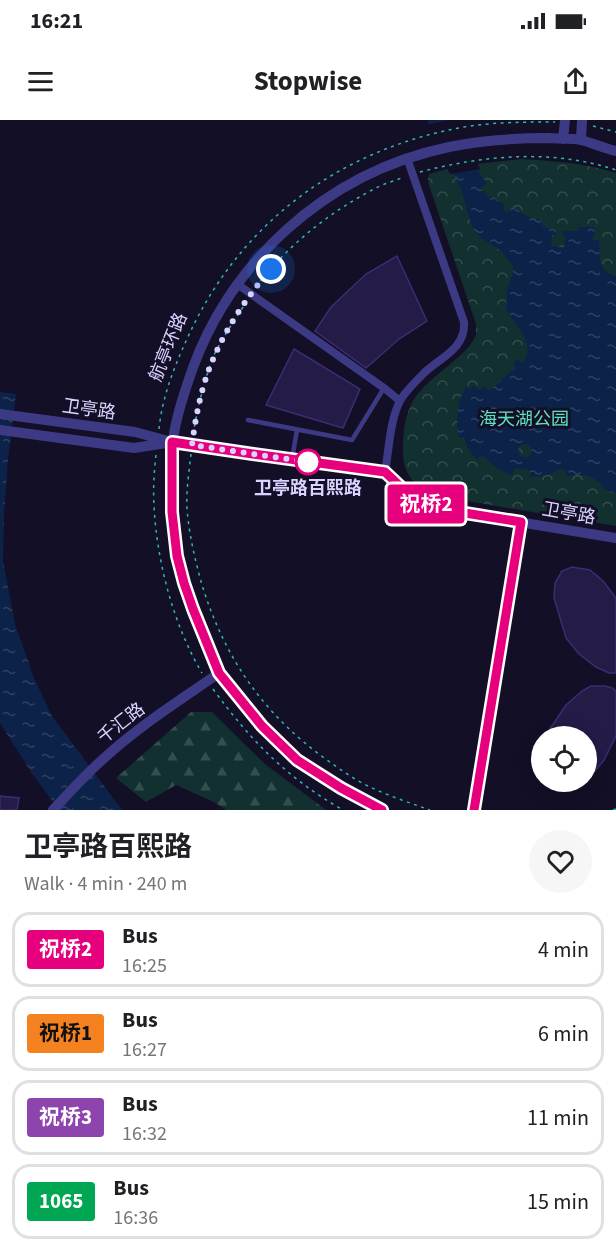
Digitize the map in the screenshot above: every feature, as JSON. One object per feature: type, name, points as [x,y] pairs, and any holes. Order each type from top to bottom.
[{"type":"street","points":[[563,139],[565,121]]},
{"type":"street","points":[[580,140],[582,122]]},
{"type":"street","name":"航亭环路","points":[[382,810],[341,788],[297,760],[262,726],[219,673],[193,609],[177,556],[173,526],[172,442],[184,396],[200,350],[208,331],[237,284],[281,236],[324,200],[379,169],[434,150],[473,142],[532,138],[580,140],[616,151]]},
{"type":"street","points":[[385,472],[391,434],[400,401],[425,372],[454,349],[463,337],[464,329],[464,322],[407,158]]},
{"type":"street","points":[[237,284],[400,401]]},
{"type":"street","name":"卫亭路","points":[[4,414],[135,432],[158,441],[385,472],[402,488],[427,505],[440,509],[616,538]]},
{"type":"street","name":"卫亭路","points":[[3,430],[134,448],[158,441]]},
{"type":"street","points":[[474,810],[521,522]]},
{"type":"street","name":"千汇路","points":[[56,807],[110,753],[149,721],[219,673]]},
{"type":"lane","points":[[248,420],[352,441],[384,388]]},
{"type":"lane","points":[[292,459],[297,430]]},
{"type":"path","name":"航亭环路","points":[[343,810],[302,783],[273,760],[246,732],[227,710],[208,681],[182,630],[171,602],[157,536],[154,481],[160,413],[172,376],[199,312],[246,247],[267,224],[293,202],[361,159],[429,135],[497,123],[565,121]]},
{"type":"path","points":[[582,122],[616,132]]},
{"type":"path","points":[[430,810],[368,786],[312,749],[272,712],[228,651],[210,612],[189,530],[188,485],[199,404],[215,354],[223,338],[251,294],[279,259],[311,230],[375,189],[412,174],[442,166],[513,157],[538,156],[585,161],[616,170]]},
{"type":"green space","name":"海天湖公园","points":[[522,159],[581,165],[616,173],[616,526],[437,496],[417,484],[405,467],[404,432],[413,401],[427,384],[466,350],[476,334],[476,324],[429,185],[429,174],[458,166]]},
{"type":"green space","points":[[191,712],[212,712],[265,764],[326,810],[226,810],[176,785],[146,802],[116,778]]},
{"type":"water","points":[[427,120],[452,120],[487,183],[480,188],[489,198],[492,196],[504,205],[503,210],[508,213],[511,207],[531,218],[543,221],[542,226],[556,230],[556,235],[552,235],[551,246],[564,248],[563,231],[578,231],[579,227],[594,227],[593,240],[599,240],[600,262],[609,274],[616,277],[616,494],[590,477],[568,476],[563,468],[547,475],[530,477],[530,470],[515,468],[512,475],[496,467],[482,455],[477,460],[468,448],[464,437],[459,438],[458,412],[460,399],[466,387],[470,389],[474,385],[480,391],[484,387],[489,391],[515,368],[514,362],[518,360],[523,363],[528,348],[524,336],[506,310],[507,289],[514,270],[512,264],[501,251],[480,237],[472,227],[460,186]],"holes":[[[524,444],[530,446],[531,455],[520,456],[519,447]]]},
{"type":"water","points":[[0,392],[16,394],[8,460],[3,561],[15,624],[34,678],[52,716],[122,810],[59,810],[31,772],[0,723]]},
{"type":"pier","points":[[456,120],[480,169],[450,174],[426,125]]},
{"type":"building","points":[[397,256],[427,321],[399,339],[366,368],[315,331],[331,307],[366,274]]},
{"type":"building","points":[[294,349],[360,389],[343,428],[266,405]]},
{"type":"building","points":[[572,567],[590,570],[603,581],[616,598],[616,673],[609,673],[596,667],[579,654],[566,638],[554,598],[555,583],[562,571]]},
{"type":"building","points":[[591,686],[605,686],[616,691],[616,736],[597,769],[597,726],[552,726],[566,705]]},
{"type":"building","points":[[0,796],[19,798],[17,810],[0,810]]},
{"type":"bus line","name":"祝桥2","points":[[382,810],[357,798],[297,760],[262,726],[219,673],[193,609],[177,556],[172,512],[172,442],[385,472],[402,488],[427,505],[521,522],[474,810]]},
{"type":"place","name":"卫亭路百熙路","points":[[308,462]]},
{"type":"route","points":[[271,269],[251,294],[215,354],[199,404],[192,445],[308,462]]}]
